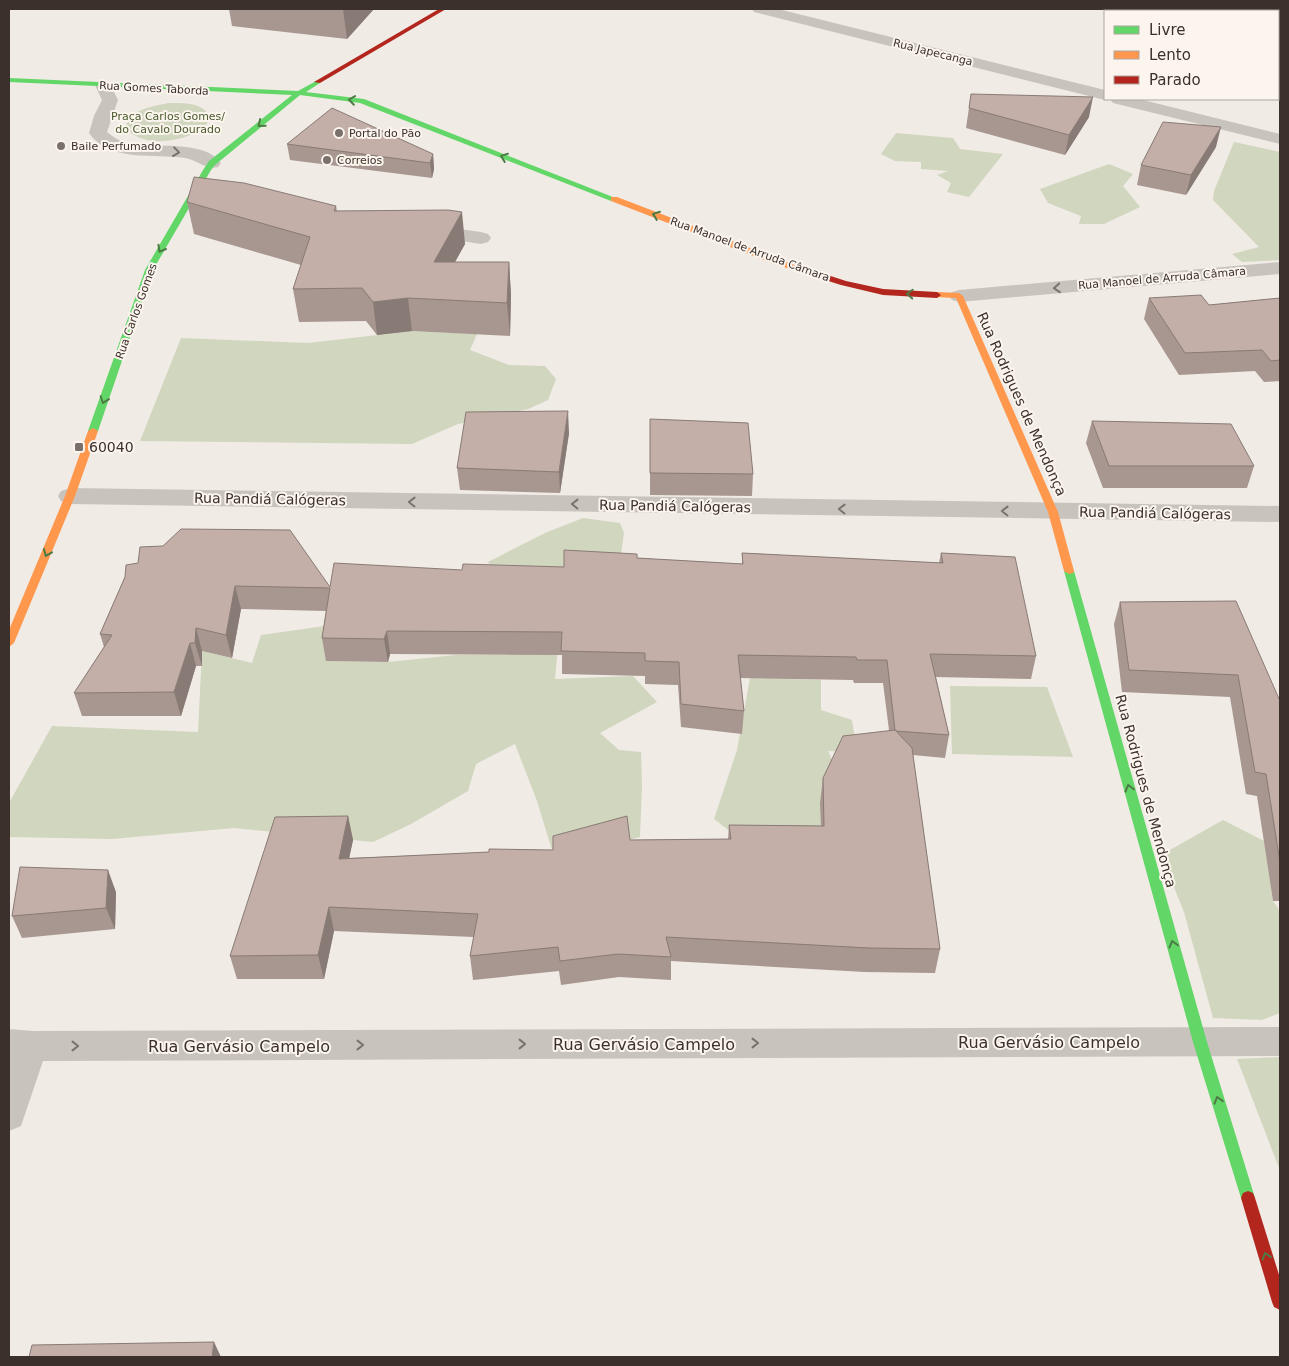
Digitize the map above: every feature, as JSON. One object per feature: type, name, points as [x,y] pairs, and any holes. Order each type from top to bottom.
[{"type":"main road","name":"Rua Carlos Gomes","points":[[9,643],[70,496],[149,270],[212,163],[299,93],[444,9]]},
{"type":"main road","points":[[1263,9],[1273,10]]},
{"type":"main road","name":"Rua Gomes Taborda","points":[[9,80],[299,93]]},
{"type":"main road","name":"Rua Manoel de Arruda Câmara","points":[[299,93],[360,101],[777,262],[844,283],[883,292],[959,296]]},
{"type":"main road","name":"Rua Rodrigues de Mendonça","points":[[959,296],[1053,512],[1200,1042],[1280,1302]]},
{"type":"street","name":"Rua Japecanga","points":[[760,9],[1104,95]]},
{"type":"street","points":[[1123,100],[1280,139]]},
{"type":"street","points":[[190,200],[209,202]]},
{"type":"street","points":[[408,228],[481,238]]},
{"type":"street","name":"Rua Manoel de Arruda Câmara","points":[[959,296],[1280,268]]},
{"type":"street","name":"Rua Pandiá Calógeras","points":[[70,496],[1280,514]]},
{"type":"street","name":"Rua Gervásio Campelo","points":[[21,1045],[1280,1041]]},
{"type":"street","points":[[9,1115],[26,1058],[21,1045]]},
{"type":"lane","points":[[103,85],[110,100],[105,109],[106,114],[99,124],[98,133],[103,140],[126,148],[201,155],[212,163]]},
{"type":"green space","name":"Praça Carlos Gomes/ do Cavalo Dourado","points":[[169,103],[199,106],[208,113],[210,119],[204,127],[194,133],[169,141],[143,139],[133,134],[126,127],[128,121],[137,112]]},
{"type":"green space","points":[[896,133],[953,138],[960,149],[1003,154],[969,197],[947,192],[951,183],[937,175],[948,171],[921,169],[921,162],[895,161],[881,154]]},
{"type":"green space","points":[[1234,142],[1280,152],[1280,260],[1242,262],[1232,254],[1259,247],[1213,200],[1214,191]]},
{"type":"green space","points":[[1109,164],[1133,174],[1123,186],[1140,207],[1104,224],[1079,224],[1081,216],[1048,203],[1040,189]]},
{"type":"green space","points":[[412,331],[477,334],[470,350],[509,365],[545,366],[556,379],[548,400],[528,409],[458,424],[412,444],[140,441],[181,338],[308,343]]},
{"type":"green space","points":[[583,518],[620,523],[624,533],[618,576],[565,573],[555,679],[633,676],[657,702],[600,733],[619,750],[641,752],[640,837],[555,860],[537,801],[515,744],[476,764],[468,791],[411,824],[373,842],[234,828],[112,839],[9,837],[9,803],[52,726],[198,732],[202,651],[252,663],[261,635],[332,625],[327,661],[388,662],[456,655],[508,655],[509,588],[488,562],[545,533]]},
{"type":"green space","points":[[750,678],[821,680],[821,710],[852,720],[857,752],[828,751],[836,768],[822,850],[745,843],[714,819],[737,750]]},
{"type":"green space","points":[[950,686],[1047,687],[1073,757],[952,754]]},
{"type":"green space","points":[[1223,820],[1264,841],[1273,901],[1280,911],[1280,1013],[1262,1020],[1213,1018],[1184,912],[1161,855]]},
{"type":"green space","points":[[1280,1057],[1280,1168],[1279,1168],[1237,1059]]},
{"type":"building","points":[[971,94],[1093,97],[1069,135],[969,108]]},
{"type":"building","points":[[332,108],[433,154],[430,163],[287,144]]},
{"type":"building","points":[[1163,122],[1221,127],[1191,175],[1141,165]]},
{"type":"building","points":[[194,177],[244,183],[336,206],[334,211],[448,210],[462,212],[434,262],[509,262],[507,303],[408,298],[373,302],[362,288],[293,289],[310,237],[187,202]]},
{"type":"building","points":[[1201,295],[1209,305],[1280,298],[1280,360],[1271,361],[1262,350],[1185,353],[1149,298]]},
{"type":"building","points":[[568,411],[559,472],[457,468],[466,412]]},
{"type":"building","points":[[650,419],[748,423],[753,474],[650,473]]},
{"type":"building","points":[[1092,421],[1231,424],[1254,466],[1109,466]]},
{"type":"building","points":[[181,529],[290,530],[330,587],[334,563],[462,570],[463,564],[564,567],[564,550],[637,554],[637,558],[743,564],[742,553],[943,563],[941,553],[1015,557],[1036,656],[930,654],[949,735],[896,731],[887,660],[857,660],[856,657],[738,655],[744,711],[681,704],[679,662],[645,661],[645,653],[561,651],[562,632],[387,631],[384,639],[322,638],[330,588],[235,586],[226,635],[196,628],[195,643],[190,643],[174,692],[74,693],[112,635],[100,634],[125,577],[126,565],[138,563],[140,547],[163,546]]},
{"type":"building","points":[[1236,601],[1280,701],[1280,862],[1266,774],[1255,772],[1238,675],[1129,670],[1120,602]]},
{"type":"building","points":[[895,730],[912,748],[940,949],[869,948],[666,937],[671,957],[618,954],[560,961],[558,947],[470,956],[478,914],[329,907],[318,955],[230,956],[275,817],[348,816],[339,859],[489,852],[489,849],[553,850],[553,836],[627,816],[630,840],[731,839],[729,825],[824,826],[823,778],[843,736]]},
{"type":"building","points":[[20,867],[108,870],[106,908],[12,916]]},
{"type":"building","points":[[214,1342],[212,1357],[29,1357],[32,1345]]},
{"type":"traffic: fast","points":[[9,80],[299,93],[361,101],[614,199]]},
{"type":"traffic: fast","points":[[93,431],[149,270],[207,170],[212,163],[299,93],[318,82]]},
{"type":"traffic: fast","points":[[1069,571],[1200,1042],[1248,1198]]},
{"type":"traffic: slow","points":[[614,199],[777,262],[806,271]]},
{"type":"traffic: slow","points":[[937,295],[959,296],[1053,512],[1069,571]]},
{"type":"traffic: slow","points":[[9,643],[70,496],[93,431]]},
{"type":"traffic: jam","points":[[318,82],[443,9]]},
{"type":"traffic: jam","points":[[1263,9],[1267,10]]},
{"type":"traffic: jam","points":[[806,271],[844,283],[883,292],[937,295]]},
{"type":"traffic: jam","points":[[1248,1198],[1280,1302]]},
{"type":"place","name":"Portal do Pão","points":[[339,133]]},
{"type":"place","name":"Baile Perfumado","points":[[61,146]]},
{"type":"place","name":"Correios","points":[[327,160]]},
{"type":"place","name":"60040","points":[[79,447]]}]
